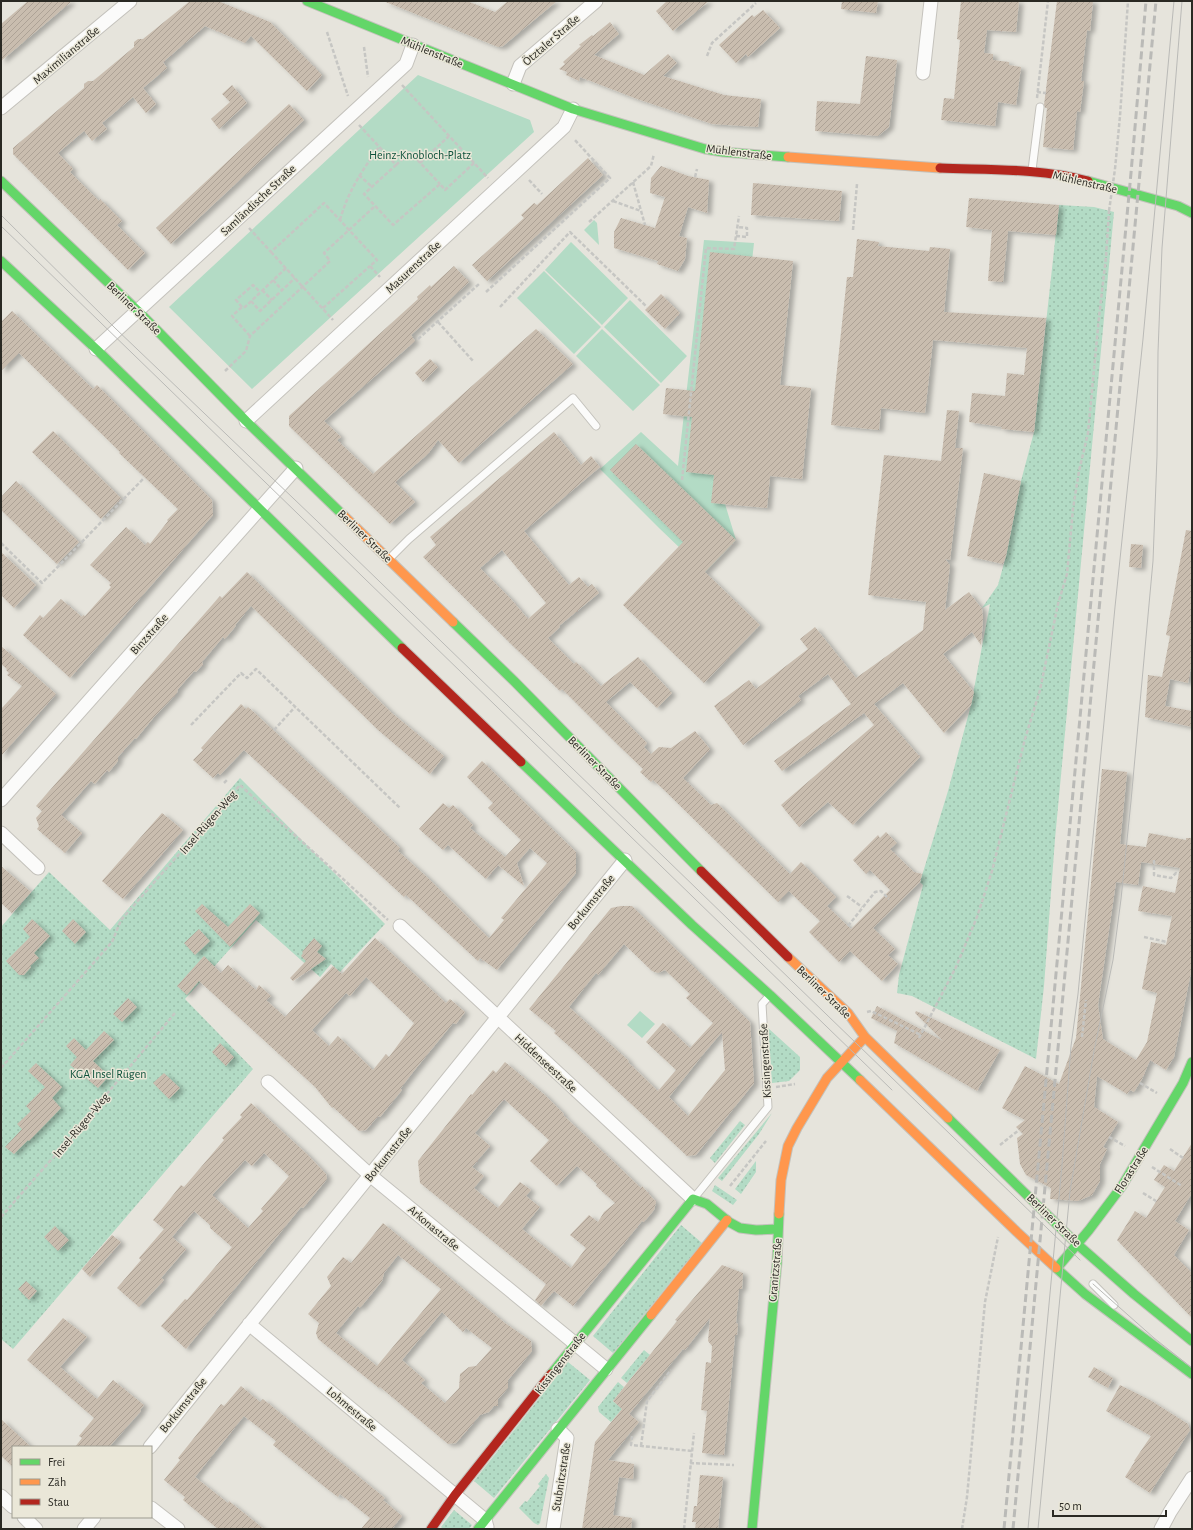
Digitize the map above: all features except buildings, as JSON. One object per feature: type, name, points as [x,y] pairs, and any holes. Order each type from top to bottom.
[{"type":"main road","name":"Mühlenstraße","points":[[307,1],[413,45],[573,108],[705,149],[723,152],[909,166],[1064,175],[1178,206],[1192,213]]},
{"type":"main road","name":"Berliner Straße","points":[[1,181],[138,311],[246,421],[514,681],[697,868],[848,1013],[865,1037],[1078,1244],[1129,1289],[1192,1341]]},
{"type":"main road","points":[[1,261],[96,349],[400,646],[692,925],[770,995],[1009,1224],[1085,1294],[1192,1374]]},
{"type":"main road","name":"Granitzstraße","points":[[752,1529],[781,1180],[788,1146],[821,1088],[841,1062],[865,1037]]},
{"type":"main road","name":"Florastraße","points":[[1057,1268],[1078,1244],[1122,1186],[1183,1083],[1192,1062]]},
{"type":"main road","points":[[693,1199],[711,1205],[735,1226],[754,1230],[778,1229]]},
{"type":"main road","name":"Kissingenstraße","points":[[431,1529],[455,1495],[574,1344],[693,1199]]},
{"type":"main road","points":[[484,1526],[558,1429],[727,1220]]},
{"type":"street","name":"Maximilianstraße","points":[[1,108],[130,1]]},
{"type":"street","name":"Ötztaler Straße","points":[[512,84],[520,66],[596,1]]},
{"type":"street","points":[[923,73],[931,1]]},
{"type":"street","name":"Samländische Straße","points":[[96,349],[406,64],[413,45]]},
{"type":"street","name":"Masurenstraße","points":[[246,421],[564,127],[573,108]]},
{"type":"street","name":"Binzstraße","points":[[1,800],[296,468]]},
{"type":"street","points":[[1,833],[38,868]]},
{"type":"street","name":"Borkumstraße","points":[[151,1446],[371,1176],[625,860]]},
{"type":"street","name":"Hiddenseestraße","points":[[400,926],[693,1199]]},
{"type":"street","name":"Arkonastraße","points":[[268,1082],[371,1176],[606,1369]]},
{"type":"street","name":"Lohmestraße","points":[[249,1324],[455,1495]]},
{"type":"street","name":"Stubnitzstraße","points":[[553,1529],[567,1438],[558,1429]]},
{"type":"street","points":[[1161,1529],[1192,1478]]},
{"type":"street","points":[[455,1495],[484,1526]]},
{"type":"street","points":[[1,1496],[12,1506]]},
{"type":"street","points":[[152,1509],[178,1529]]},
{"type":"street","points":[[25,1518],[36,1529]]},
{"type":"street","points":[[84,1529],[93,1518]]},
{"type":"lane","points":[[1032,172],[1040,107]]},
{"type":"lane","points":[[389,559],[409,539],[573,398],[596,426]]},
{"type":"lane","name":"Kissingenstraße","points":[[693,1199],[768,1107],[762,1004],[770,995]]},
{"type":"lane","points":[[1093,1284],[1160,1351]]},
{"type":"path","points":[[1040,107],[1036,102],[1048,1]]},
{"type":"path","points":[[872,1011],[920,1037],[956,967],[978,917],[992,871],[1025,739],[1040,690],[1058,604],[1067,574],[1072,510],[1088,433],[1106,257],[1109,211],[1120,116],[1128,1]]},
{"type":"path","points":[[707,56],[712,43],[756,3]]},
{"type":"path","points":[[327,32],[348,96]]},
{"type":"path","points":[[364,47],[368,77]]},
{"type":"path","points":[[401,84],[488,178]]},
{"type":"path","points":[[1037,92],[1046,93]]},
{"type":"path","points":[[359,125],[396,165]]},
{"type":"path","points":[[420,163],[449,136]]},
{"type":"path","points":[[486,292],[610,178],[574,139]]},
{"type":"path","points":[[340,220],[345,202],[359,175],[379,147]]},
{"type":"path","points":[[440,184],[393,225],[364,194],[410,152],[440,184],[445,190],[474,163]]},
{"type":"path","points":[[589,222],[651,166],[654,154]]},
{"type":"path","points":[[695,176],[697,169]]},
{"type":"path","points":[[359,175],[372,187]]},
{"type":"path","points":[[529,180],[542,194]]},
{"type":"path","points":[[633,182],[645,225]]},
{"type":"path","points":[[853,230],[858,184]]},
{"type":"path","points":[[613,201],[642,211]]},
{"type":"path","points":[[271,252],[324,203],[340,220],[377,260],[323,308]]},
{"type":"path","points":[[225,371],[246,351],[250,336],[330,261],[324,253],[375,206]]},
{"type":"path","points":[[682,480],[706,248],[734,249],[739,216]]},
{"type":"path","points":[[736,236],[747,237],[747,228],[737,227]]},
{"type":"path","points":[[249,228],[333,320]]},
{"type":"path","points":[[500,307],[570,232],[647,307]]},
{"type":"path","points":[[370,266],[380,277]]},
{"type":"path","points":[[250,336],[232,316],[251,301],[286,268]]},
{"type":"path","points":[[251,301],[260,311],[296,278]]},
{"type":"path","points":[[273,280],[282,290]]},
{"type":"path","points":[[418,339],[479,284]]},
{"type":"path","points":[[242,307],[236,300],[253,285],[272,300]]},
{"type":"path","points":[[699,315],[703,316]]},
{"type":"path","points":[[438,322],[473,361]]},
{"type":"path","points":[[1,543],[42,583],[144,478]]},
{"type":"path","points":[[191,725],[241,673],[247,678],[256,669],[400,808]]},
{"type":"path","points":[[274,730],[295,708]]},
{"type":"path","points":[[224,784],[228,779]]},
{"type":"path","name":"Insel-Rügen-Weg","points":[[1,1068],[112,942],[121,920],[240,785],[388,920]]},
{"type":"path","points":[[1154,860],[1154,875],[1171,878],[1176,873],[1179,874]]},
{"type":"path","points":[[848,926],[872,894],[878,890],[889,899]]},
{"type":"path","points":[[847,896],[862,907]]},
{"type":"path","points":[[1144,937],[1167,942]]},
{"type":"path","points":[[1082,1037],[1086,1000]]},
{"type":"path","name":"Insel-Rügen-Weg","points":[[1,1217],[175,1013]]},
{"type":"path","points":[[1140,1083],[1157,1093]]},
{"type":"path","points":[[999,1145],[1019,1130]]},
{"type":"path","points":[[1109,1137],[1125,1146]]},
{"type":"path","points":[[730,1186],[766,1141]]},
{"type":"path","points":[[1170,1149],[1183,1158]]},
{"type":"path","points":[[1152,1167],[1182,1186]]},
{"type":"path","points":[[1143,1193],[1156,1201]]},
{"type":"path","points":[[962,1529],[967,1497],[985,1302],[998,1237]]},
{"type":"path","points":[[641,1446],[647,1401],[671,1370]]},
{"type":"path","points":[[684,1529],[694,1433]]},
{"type":"path","points":[[632,1436],[631,1445],[692,1451]]},
{"type":"path","points":[[690,1463],[734,1465]]},
{"type":"green space","name":"Heinz-Knobloch-Platz","points":[[418,75],[530,120],[534,132],[252,389],[169,307]]},
{"type":"green space","points":[[1059,205],[1094,207],[1114,212],[1055,839],[1044,986],[1036,1059],[912,996],[897,993],[899,975],[923,885],[920,882],[948,791],[971,705],[990,604],[982,608],[998,585],[1006,556],[1021,481],[1034,432]]},
{"type":"green space","points":[[594,220],[597,223],[599,245],[584,230]]},
{"type":"green space","points":[[704,240],[754,243],[725,504],[736,540],[705,572],[600,469],[641,432],[678,466]]},
{"type":"green space","points":[[571,242],[628,298],[602,325],[545,270]]},
{"type":"green space","points":[[544,271],[601,327],[574,354],[517,298]]},
{"type":"green space","points":[[630,300],[687,356],[661,383],[604,327]]},
{"type":"green space","points":[[602,329],[660,385],[633,411],[576,356]]},
{"type":"green space","name":"KGA Insel Rügen","points":[[240,778],[385,924],[340,972],[331,964],[320,977],[256,920],[185,999],[253,1069],[13,1349],[1,1339],[1,927],[49,872],[110,930]]},
{"type":"green space","points":[[640,1011],[655,1024],[642,1038],[627,1025]]},
{"type":"green space","points":[[768,1028],[800,1057],[800,1070],[789,1081],[772,1083]]},
{"type":"green space","points":[[772,1113],[759,1134],[722,1181],[718,1178]]},
{"type":"green space","points":[[740,1121],[745,1125],[715,1163],[710,1158]]},
{"type":"green space","points":[[756,1161],[756,1172],[741,1194],[735,1189]]},
{"type":"green space","points":[[715,1185],[737,1200],[733,1205],[712,1191]]},
{"type":"green space","points":[[681,1225],[702,1243],[613,1353],[593,1336]]},
{"type":"green space","points":[[644,1350],[650,1355],[627,1383],[621,1378]]},
{"type":"green space","points":[[568,1362],[590,1380],[494,1498],[474,1481]]},
{"type":"green space","points":[[618,1382],[624,1387],[613,1401],[622,1409],[611,1422],[599,1412],[598,1407]]},
{"type":"green space","points":[[546,1474],[549,1478],[540,1523],[538,1525],[519,1508],[525,1501],[527,1502],[540,1486],[538,1484]]},
{"type":"green space","points":[[454,1510],[472,1525],[469,1529],[443,1529],[441,1527]]},
{"type":"tram line","points":[[1028,1529],[1062,1165],[1071,1046],[1078,994],[1115,607],[1143,339],[1174,1]]},
{"type":"tram line","points":[[1038,1529],[1070,1191],[1094,1051],[1113,960],[1131,801],[1153,561],[1162,248],[1182,1]]},
{"type":"tram line","points":[[1,215],[115,328],[316,520],[1080,1260]]},
{"type":"tram line","points":[[1,226],[892,1090]]},
{"type":"tram line","points":[[1093,1284],[1154,1338],[1192,1368]]},
{"type":"railway","points":[[1004,1529],[1146,1]]},
{"type":"railway","points":[[1013,1529],[1156,1]]},
{"type":"traffic: fast","points":[[307,1],[573,109],[705,149],[723,152],[788,157]]},
{"type":"traffic: fast","points":[[1,181],[138,311],[246,421],[344,516]]},
{"type":"traffic: fast","points":[[1088,181],[1178,206],[1192,213]]},
{"type":"traffic: fast","points":[[1,261],[96,349],[402,648]]},
{"type":"traffic: fast","points":[[453,622],[514,681],[701,871]]},
{"type":"traffic: fast","points":[[521,762],[692,925],[770,995],[860,1080]]},
{"type":"traffic: fast","points":[[1057,1268],[1089,1230],[1122,1186],[1183,1083],[1192,1062]]},
{"type":"traffic: fast","points":[[948,1118],[1077,1244],[1134,1294],[1192,1341]]},
{"type":"traffic: fast","points":[[551,1374],[693,1199],[707,1204],[729,1222],[740,1228],[756,1230],[778,1229]]},
{"type":"traffic: fast","points":[[752,1529],[777,1263],[779,1214]]},
{"type":"traffic: fast","points":[[1056,1268],[1085,1294],[1192,1374]]},
{"type":"traffic: fast","points":[[478,1529],[651,1315]]},
{"type":"traffic: slow","points":[[788,157],[940,168]]},
{"type":"traffic: slow","points":[[344,516],[453,622]]},
{"type":"traffic: slow","points":[[788,957],[848,1013],[865,1037],[948,1118]]},
{"type":"traffic: slow","points":[[779,1214],[781,1180],[788,1146],[827,1078],[865,1037]]},
{"type":"traffic: slow","points":[[860,1080],[1056,1268]]},
{"type":"traffic: slow","points":[[651,1315],[727,1220]]},
{"type":"traffic: jam","points":[[940,168],[1033,172],[1088,181]]},
{"type":"traffic: jam","points":[[402,648],[521,762]]},
{"type":"traffic: jam","points":[[701,871],[788,957]]},
{"type":"traffic: jam","points":[[431,1529],[455,1495],[551,1374]]}]
